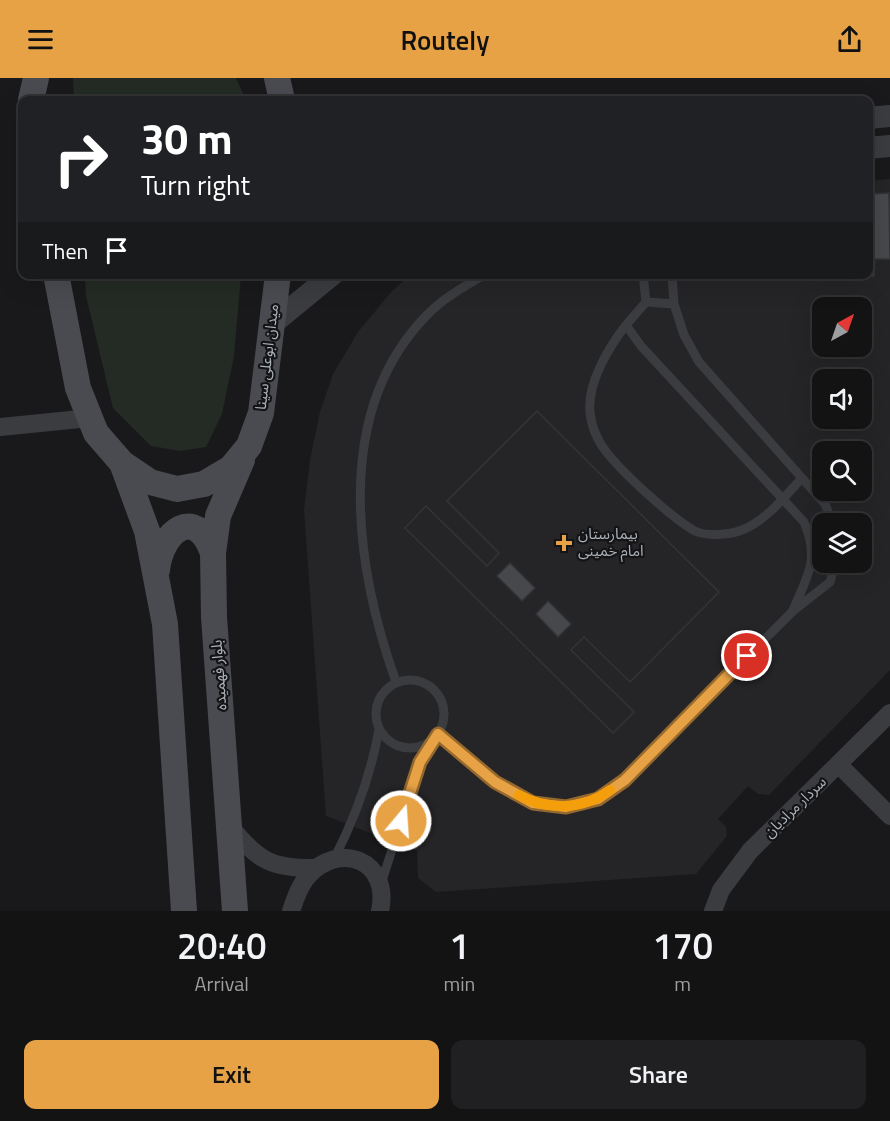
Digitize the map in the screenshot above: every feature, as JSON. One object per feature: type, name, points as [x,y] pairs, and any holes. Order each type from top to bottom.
[{"type":"main road","points":[[32,96],[36,78]]},
{"type":"main road","points":[[277,78],[281,96]]},
{"type":"main road","name":"میدان ابوعلی سینا","points":[[57,279],[78,388],[96,433],[122,463],[150,482],[177,489],[204,484],[231,468],[249,447],[261,413],[277,279]]},
{"type":"main road","name":"بلوار فهمیده","points":[[235,911],[214,617],[213,553],[218,516],[249,447]]},
{"type":"main road","points":[[122,463],[147,531],[157,572],[165,624],[184,911]]},
{"type":"main road","points":[[157,572],[159,553],[174,530],[188,526],[200,530],[208,538],[213,553]]},
{"type":"street","points":[[873,118],[890,116]]},
{"type":"street","points":[[873,148],[890,146]]},
{"type":"street","points":[[272,325],[327,279]]},
{"type":"street","points":[[0,428],[90,418]]},
{"type":"street","name":"سردار مرادیان","points":[[713,911],[721,890],[750,851],[890,713]]},
{"type":"street","points":[[838,764],[890,816]]},
{"type":"street","points":[[230,826],[248,849],[266,861],[288,868],[326,864],[344,858],[358,860],[373,870],[381,884],[383,894],[380,911]]},
{"type":"street","points":[[291,911],[298,890],[326,864]]},
{"type":"lane","points":[[396,682],[383,647],[360,531],[370,410],[384,374],[427,315],[477,279]]},
{"type":"lane","points":[[642,279],[646,302]]},
{"type":"lane","points":[[672,279],[674,304],[684,335],[699,362],[825,504],[829,513]]},
{"type":"lane","points":[[646,302],[674,304]]},
{"type":"lane","points":[[646,302],[611,344],[592,391],[590,411],[594,431],[604,450],[641,487],[694,531],[720,534],[743,530],[783,498],[801,479]]},
{"type":"lane","points":[[626,325],[641,346],[804,522],[813,542],[812,566],[793,611]]},
{"type":"lane","points":[[435,737],[495,782],[533,803],[566,807],[598,799],[625,780],[793,611],[830,582],[833,573]]},
{"type":"lane","points":[[381,884],[420,762],[443,725],[445,710],[441,696],[432,687],[419,680],[408,679],[396,682],[379,698],[376,714],[380,729],[388,741],[401,747],[419,747],[435,737]]},
{"type":"lane","points":[[326,864],[351,826],[374,759],[380,729]]},
{"type":"shaded area","points":[[73,78],[236,78],[244,96],[74,96]]},
{"type":"shaded area","name":"بیمارستان امام خمینی","points":[[890,179],[890,670],[769,795],[758,794],[748,786],[718,819],[726,827],[727,836],[696,874],[436,892],[418,878],[417,851],[326,816],[304,510],[310,460],[320,412],[333,374],[358,332],[391,292],[405,279],[873,279],[873,181]]},
{"type":"shaded area","points":[[85,279],[241,279],[234,356],[222,414],[206,447],[180,451],[151,446],[113,408],[86,296]]},
{"type":"building","points":[[889,193],[890,259],[875,259],[873,276],[873,194]]},
{"type":"building","points":[[537,411],[719,592],[630,682],[584,637],[571,650],[634,712],[613,733],[405,528],[426,506],[487,566],[499,553],[447,501]],"holes":[[[510,563],[535,588],[522,601],[497,576]],[[548,601],[571,624],[558,637],[536,614]]]},
{"type":"building","points":[[537,411],[719,592],[630,682],[584,637],[571,650],[634,712],[613,733],[405,528],[426,506],[487,566],[499,553],[447,501]]},
{"type":"slow traffic","points":[[519,795],[533,803],[566,807],[598,799],[610,790]]},
{"type":"place","name":"بیمارستان امام خمینی","points":[[564,543]]},
{"type":"route","points":[[401,821],[420,762],[438,734],[495,782],[533,803],[566,807],[598,799],[625,780],[747,656]]}]
